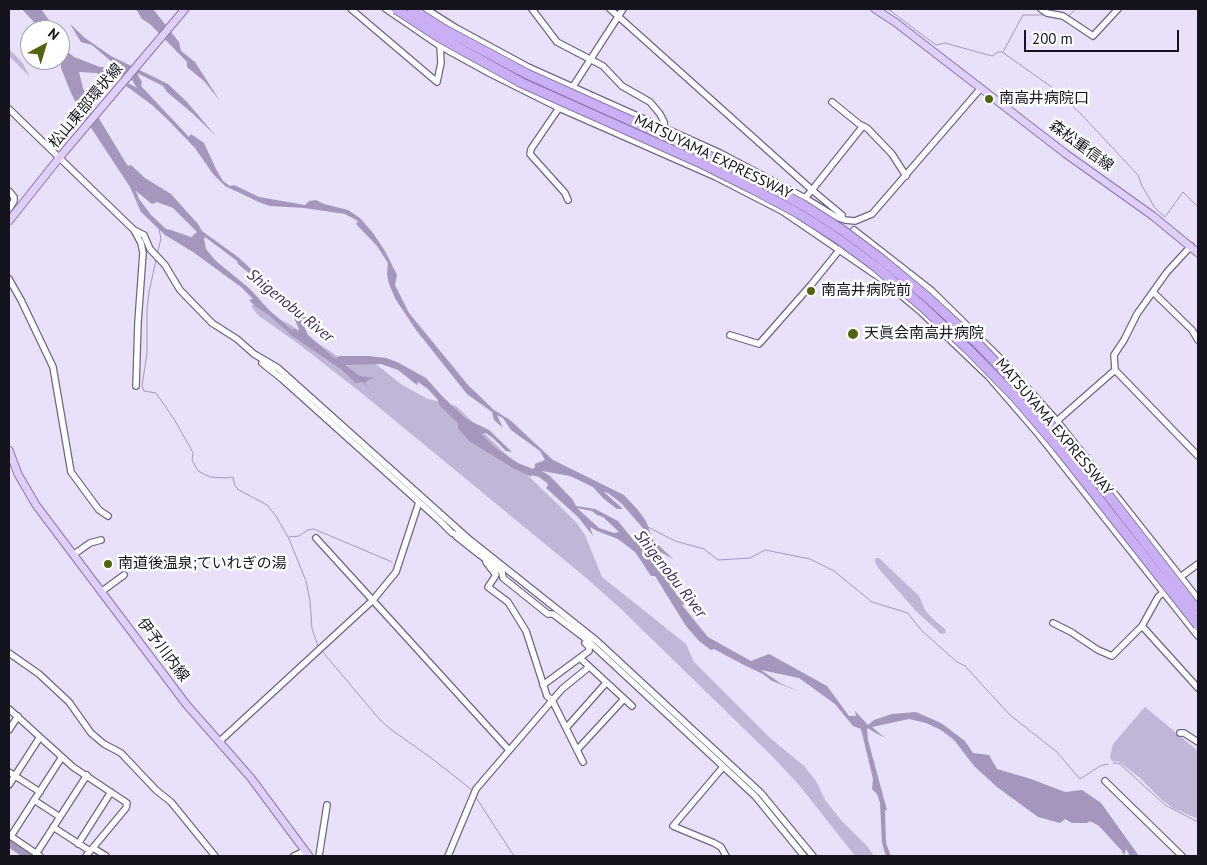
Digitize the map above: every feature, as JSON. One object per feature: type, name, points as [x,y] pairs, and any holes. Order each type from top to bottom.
[{"type":"highway","name":"MATSUYAMA EXPRESSWAY","points":[[396,9],[439,38],[522,83],[753,188],[798,213],[837,238],[875,266],[970,350],[1015,396],[1057,446],[1198,626]]},
{"type":"highway","name":"MATSUYAMA EXPRESSWAY","points":[[412,9],[444,29],[527,74],[707,155],[757,180],[826,220],[881,259],[963,330],[1022,390],[1105,491],[1198,611]]},
{"type":"main road","name":"松山東部環状線","points":[[9,222],[185,9]]},
{"type":"main road","name":"森松重信線","points":[[875,9],[1198,253]]},
{"type":"main road","name":"伊予川内線","points":[[9,450],[18,474],[36,505],[73,555],[186,704],[220,741],[308,853]]},
{"type":"street","points":[[351,9],[437,82],[441,63],[440,46]]},
{"type":"street","points":[[386,9],[440,46],[491,74],[559,108],[741,190],[782,211],[880,278],[921,312],[988,376],[1039,435],[1198,636]]},
{"type":"street","points":[[426,9],[528,68],[720,153],[805,198],[828,213],[842,219],[855,221],[872,214],[981,88]]},
{"type":"street","points":[[532,9],[557,42],[610,71],[622,86],[654,106],[664,122],[665,129]]},
{"type":"street","points":[[610,9],[842,215],[842,219]]},
{"type":"street","points":[[572,88],[623,9]]},
{"type":"street","points":[[1041,9],[1048,13],[1063,16],[1093,36],[1118,9]]},
{"type":"street","points":[[832,102],[863,126],[892,154],[906,176]]},
{"type":"street","points":[[559,108],[530,154],[565,193],[568,200]]},
{"type":"street","points":[[9,110],[134,230],[142,243],[136,386]]},
{"type":"street","points":[[805,198],[863,126]]},
{"type":"street","points":[[9,191],[14,197],[14,201],[9,209]]},
{"type":"street","points":[[730,335],[759,344],[840,250],[854,230],[855,221]]},
{"type":"street","points":[[134,230],[144,235],[150,249],[166,265],[180,290],[212,323],[237,339],[254,354],[278,368],[470,540],[597,641],[761,792],[813,856]]},
{"type":"street","points":[[854,230],[932,291],[1004,362],[1057,421],[1198,599]]},
{"type":"street","points":[[1191,246],[1167,272],[1136,314],[1124,340],[1114,355],[1115,370],[1198,456]]},
{"type":"street","points":[[9,279],[53,367],[71,472],[99,510],[108,516]]},
{"type":"street","points":[[1153,292],[1192,330],[1198,340]]},
{"type":"street","points":[[254,354],[260,362],[452,533],[502,572],[503,578],[548,614],[553,614],[586,639],[755,796],[804,856]]},
{"type":"street","points":[[1057,421],[1115,370]]},
{"type":"street","points":[[220,741],[373,600],[396,572],[419,502]]},
{"type":"street","points":[[452,533],[470,540]]},
{"type":"street","points":[[316,538],[509,750]]},
{"type":"street","points":[[73,555],[90,543],[101,540]]},
{"type":"street","points":[[478,554],[496,575],[488,587],[508,602],[526,631],[547,696],[552,700],[583,762]]},
{"type":"street","points":[[1053,623],[1071,632],[1098,650],[1112,656],[1142,626],[1158,597],[1198,564]]},
{"type":"street","points":[[101,592],[124,575]]},
{"type":"street","points":[[543,685],[589,650],[589,647],[560,615],[557,608]]},
{"type":"street","points":[[1142,626],[1198,688]]},
{"type":"street","points":[[9,653],[39,674],[69,702],[90,733],[104,744],[121,753],[156,790],[171,802],[215,856]]},
{"type":"street","points":[[580,658],[632,706]]},
{"type":"street","points":[[448,856],[476,789],[552,700],[589,667]]},
{"type":"street","points":[[566,728],[606,683]]},
{"type":"street","points":[[577,750],[624,699]]},
{"type":"street","points":[[9,709],[62,757],[127,803],[126,808],[90,852]]},
{"type":"street","points":[[9,730],[18,716]]},
{"type":"street","points":[[1180,733],[1184,733],[1198,742]]},
{"type":"street","points":[[9,785],[40,737]]},
{"type":"street","points":[[62,757],[10,836],[38,855],[87,776]]},
{"type":"street","points":[[723,766],[672,826],[714,843],[721,847],[726,856]]},
{"type":"street","points":[[9,772],[40,792]]},
{"type":"street","points":[[1105,781],[1182,856]]},
{"type":"street","points":[[78,844],[112,792]]},
{"type":"street","points":[[34,800],[60,817]]},
{"type":"street","points":[[319,856],[327,804]]},
{"type":"street","points":[[53,828],[90,852],[106,856]]},
{"type":"street","points":[[294,856],[308,853]]},
{"type":"shaded area","points":[[9,49],[20,60],[20,67],[9,56]]},
{"type":"shaded area","points":[[255,304],[261,310],[291,325],[340,358],[360,363],[376,364],[402,385],[428,399],[456,406],[576,522],[585,535],[602,577],[686,644],[694,662],[769,737],[804,766],[816,781],[825,800],[874,856],[855,856],[800,786],[774,758],[620,608],[584,576],[359,391],[259,316],[251,306]]},
{"type":"shaded area","points":[[876,558],[879,558],[919,596],[925,610],[945,629],[946,633],[941,634],[917,612],[879,569],[875,562]]},
{"type":"shaded area","points":[[1145,707],[1198,751],[1198,819],[1173,808],[1163,801],[1139,777],[1119,762],[1112,761],[1110,757],[1113,744]]},
{"type":"water","points":[[22,9],[41,9],[49,20],[32,20]]},
{"type":"water","points":[[136,9],[153,9],[179,42],[181,51],[195,62],[220,101],[204,81],[187,67],[187,62],[150,24],[142,19]]},
{"type":"water","name":"Shigenobu River","points":[[70,24],[85,38],[111,56],[168,84],[187,102],[215,135],[167,92],[163,86],[137,73],[142,82],[141,86],[189,137],[191,134],[204,143],[223,181],[230,186],[234,185],[259,197],[305,205],[309,201],[316,200],[348,210],[360,218],[385,251],[397,275],[395,285],[409,313],[468,385],[494,410],[510,420],[553,460],[624,495],[638,510],[646,521],[653,540],[673,559],[657,550],[676,594],[685,604],[682,605],[708,637],[751,661],[769,654],[827,686],[849,716],[856,716],[855,711],[868,725],[874,720],[892,714],[916,712],[941,723],[965,741],[973,753],[989,755],[997,769],[1065,792],[1082,790],[1101,803],[1139,856],[1130,856],[1126,849],[1124,856],[1122,851],[1099,826],[1090,821],[1087,823],[1072,823],[1065,819],[1060,823],[1038,817],[997,787],[974,766],[954,740],[941,730],[926,723],[909,719],[872,727],[885,738],[867,728],[868,740],[887,810],[885,810],[886,843],[891,856],[886,856],[882,843],[880,803],[877,794],[872,789],[873,779],[861,729],[853,726],[835,704],[799,678],[761,670],[780,683],[801,692],[772,681],[763,674],[714,649],[711,650],[699,641],[686,626],[655,576],[651,576],[635,552],[618,539],[590,527],[593,536],[578,517],[546,488],[547,483],[539,477],[531,475],[532,477],[513,468],[469,441],[458,428],[458,423],[441,407],[428,389],[418,382],[417,385],[398,370],[381,364],[345,365],[360,376],[375,378],[365,383],[370,391],[363,382],[356,383],[342,370],[291,335],[270,316],[256,307],[249,300],[253,299],[241,287],[193,252],[165,235],[141,212],[130,187],[80,111],[62,70],[70,70],[70,54],[100,67],[119,68],[92,45],[81,42]],"holes":[[[79,72],[117,76],[132,80],[137,88],[128,83],[126,86],[152,105],[167,119],[195,148],[213,174],[225,186],[270,206],[304,208],[345,214],[358,221],[356,224],[377,246],[388,263],[387,274],[389,284],[396,300],[416,330],[467,394],[492,412],[494,420],[503,428],[497,415],[503,418],[511,430],[540,451],[545,460],[535,464],[533,469],[518,463],[497,449],[481,434],[486,433],[506,451],[512,452],[489,430],[466,419],[426,378],[397,362],[386,358],[369,356],[339,356],[336,359],[333,357],[308,335],[299,315],[325,339],[292,304],[281,297],[238,257],[202,231],[171,194],[145,178],[131,165],[127,165],[88,100]],[[136,191],[152,204],[157,202],[173,208],[197,232],[191,237],[166,229],[151,215],[139,199]],[[205,237],[237,261],[255,278],[249,275],[268,295],[289,307],[299,329],[298,331],[292,330],[269,310],[250,289],[216,261],[206,249]],[[542,471],[570,476],[593,487],[617,509],[623,509],[604,492],[608,493],[621,503],[648,534],[640,534],[640,542],[635,542],[618,521],[595,509],[576,506],[573,500],[550,476]],[[577,508],[592,511],[603,517],[619,532],[614,533],[599,528]]]},
{"type":"waterway","points":[[888,9],[936,45],[945,43],[992,56],[1002,52],[1053,88],[1081,114],[1138,175],[1155,208],[1165,217],[1183,192],[1198,207]]},
{"type":"waterway","points":[[1067,17],[1076,9]]},
{"type":"waterway","points":[[1003,52],[1023,15],[1045,15]]},
{"type":"waterway","points":[[157,254],[161,239],[159,229]]},
{"type":"waterway","points":[[156,260],[147,309],[147,353],[142,386],[144,391],[156,393],[174,419],[193,453],[192,460],[198,471],[210,477],[233,477],[235,486],[239,490],[267,505],[276,516],[289,539],[306,581],[312,629],[318,646]]},
{"type":"waterway","name":"Shigenobu River","points":[[648,527],[675,541],[704,549],[718,560],[750,558],[765,550],[810,559],[834,571],[872,602],[908,613],[921,630],[957,662],[965,666],[1010,715],[1057,752],[1080,779],[1100,766],[1108,764]]},
{"type":"waterway","points":[[289,537],[299,536],[308,530],[314,529],[392,562]]},
{"type":"waterway","points":[[322,651],[380,720],[472,790]]},
{"type":"waterway","points":[[1113,763],[1120,764],[1165,805],[1198,822]]},
{"type":"waterway","points":[[475,796],[514,856]]},
{"type":"waterway","points":[[9,842],[29,856]]},
{"type":"place","name":"南高井病院口","points":[[989,99]]},
{"type":"place","name":"南高井病院前","points":[[811,291]]},
{"type":"place","name":"天眞会南高井病院","points":[[853,334]]},
{"type":"place","name":"南道後温泉;ていれぎの湯","points":[[108,564]]}]
